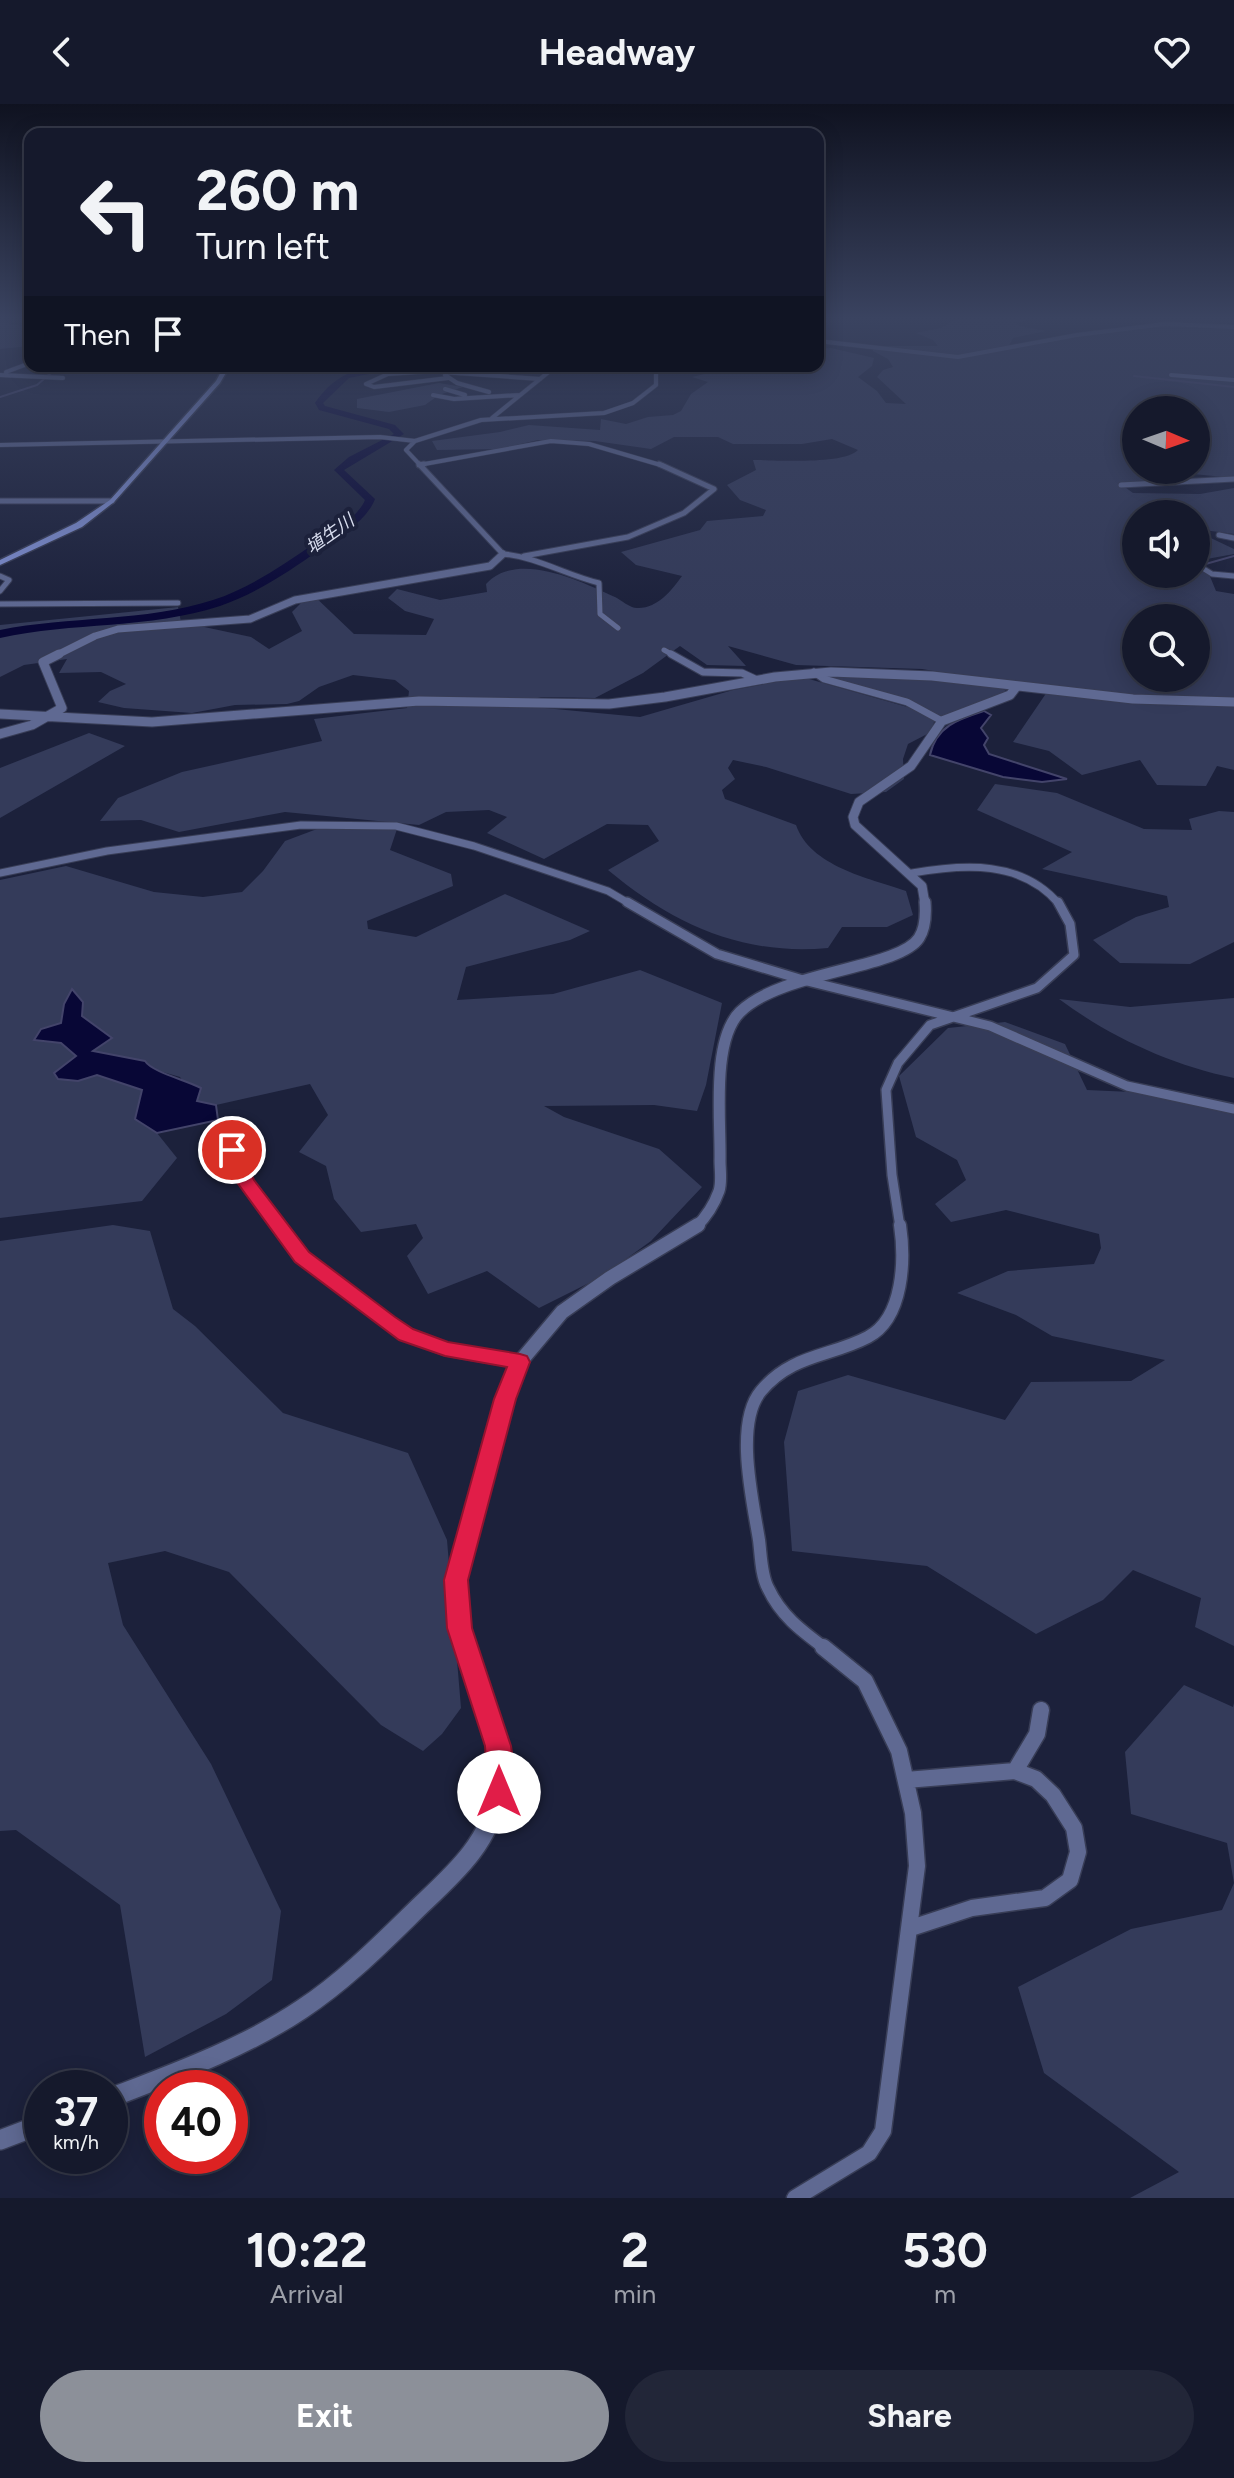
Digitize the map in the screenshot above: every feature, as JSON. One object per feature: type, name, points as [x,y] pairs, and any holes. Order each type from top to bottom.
[{"type":"main road","points":[[0,563],[79,525],[112,501],[186,418]]},
{"type":"street","points":[[0,445],[380,437],[412,440],[497,418]]},
{"type":"street","points":[[412,440],[406,450],[419,465],[503,554],[524,556],[628,537],[684,513],[714,489],[636,457],[573,441],[540,442],[419,465]]},
{"type":"street","points":[[1121,485],[1234,479]]},
{"type":"street","points":[[0,501],[112,501]]},
{"type":"street","points":[[1219,535],[1234,538]]},
{"type":"street","points":[[0,734],[62,708],[43,662],[105,632],[132,627],[201,625],[250,619],[295,600],[490,566],[503,554]]},
{"type":"street","points":[[524,556],[573,577],[599,583],[600,614],[618,628]]},
{"type":"street","points":[[1210,573],[1234,576]]},
{"type":"street","points":[[0,576],[9,580],[0,591]]},
{"type":"street","points":[[0,604],[178,603]]},
{"type":"street","points":[[664,650],[703,672],[742,673],[755,679]]},
{"type":"street","points":[[0,714],[114,722],[173,721],[454,700],[605,705],[671,698],[755,679],[814,672],[908,674],[1159,701],[1234,702]]},
{"type":"street","points":[[814,672],[824,679],[907,702],[942,721]]},
{"type":"street","points":[[128,2091],[218,2056],[286,2019],[345,1976],[389,1936],[465,1862],[481,1840],[499,1792],[501,1766],[498,1746],[460,1628],[456,1580],[505,1399],[520,1362],[562,1312],[610,1278],[692,1231],[707,1215],[720,1189],[722,1049],[728,1029],[739,1012],[755,1000],[803,980],[893,955],[917,941],[923,930],[925,897],[922,886],[912,873],[855,825],[854,809],[859,802],[911,766],[942,721],[1010,695],[1017,686]]},
{"type":"street","points":[[0,873],[107,851],[301,825],[396,826],[474,846],[599,887],[640,907],[717,954],[803,980],[954,1016],[1023,1039],[1127,1086],[1234,1109]]},
{"type":"street","points":[[795,2198],[869,2153],[883,2131],[917,1866],[913,1813],[906,1780],[894,1740],[865,1681],[845,1662],[790,1623],[766,1586],[748,1468],[749,1416],[759,1393],[780,1373],[805,1358],[870,1336],[886,1321],[898,1292],[903,1246],[892,1175],[886,1090],[898,1063],[930,1025],[1042,984],[1074,955],[1071,924],[1054,897],[1029,878],[979,865],[912,873]]},
{"type":"street","points":[[224,1124],[245,1181],[302,1257],[406,1334],[445,1349],[520,1362]]},
{"type":"street","points":[[1015,1771],[1037,1734],[1041,1710]]},
{"type":"street","points":[[906,1780],[1015,1771],[1036,1779],[1053,1795],[1074,1828],[1078,1852],[1070,1880],[1045,1898],[972,1908],[911,1928]]},
{"type":"street","points":[[0,2140],[24,2131]]},
{"type":"shaded area","points":[[646,418],[1122,418],[1122,484],[1140,484],[1122,485],[1133,493],[1200,494],[1234,488],[1234,534],[1210,531],[1210,500],[1122,500],[1122,588],[1210,588],[1210,576],[1216,591],[1234,594],[1234,700],[1179,700],[988,680],[922,669],[796,665],[728,646],[746,666],[707,665],[680,646],[643,673],[595,698],[541,697],[513,705],[640,717],[733,690],[802,677],[918,710],[934,721],[933,731],[908,744],[903,759],[904,779],[886,792],[851,794],[766,767],[733,760],[728,768],[735,779],[722,790],[725,799],[796,825],[803,839],[827,860],[858,875],[906,891],[913,915],[887,927],[842,927],[828,948],[797,949],[738,941],[683,921],[608,870],[659,841],[648,825],[607,824],[544,859],[487,833],[507,817],[489,810],[446,812],[419,825],[285,812],[179,832],[141,820],[100,821],[118,798],[182,772],[322,741],[314,719],[407,708],[409,691],[395,680],[353,675],[319,687],[299,701],[287,704],[235,705],[192,713],[124,708],[98,702],[110,691],[126,684],[101,672],[59,673],[67,659],[24,665],[0,677],[0,625],[178,607],[181,622],[251,637],[269,649],[302,631],[292,612],[311,593],[354,634],[426,635],[434,619],[405,611],[388,598],[397,589],[440,600],[487,592],[486,584],[499,574],[514,569],[531,569],[567,577],[634,608],[644,607],[669,593],[682,576],[636,565],[621,552],[700,530],[707,521],[763,516],[766,510],[740,500],[727,485],[756,470],[753,460],[824,460],[850,455],[858,450],[832,439],[802,444],[733,444],[718,437],[674,437],[651,449],[595,441],[538,440],[500,449],[437,450],[432,441],[529,425],[600,430],[601,419],[626,424]]},
{"type":"shaded area","points":[[1210,418],[1234,418],[1234,478],[1210,476]]},
{"type":"shaded area","points":[[1210,538],[1234,549],[1234,554],[1210,558]]},
{"type":"shaded area","points":[[828,674],[883,675],[999,686],[1006,691],[1001,696],[942,716],[826,678]]},
{"type":"shaded area","points":[[1047,692],[1234,704],[1234,770],[1217,766],[1206,786],[1157,785],[1140,760],[1082,775],[1049,751],[1013,742]]},
{"type":"shaded area","points":[[984,711],[991,715],[981,728],[988,738],[984,745],[989,754],[1067,779],[1042,782],[1003,777],[930,755],[943,730]]},
{"type":"shaded area","points":[[89,733],[125,746],[0,818],[0,768]]},
{"type":"shaded area","points":[[995,784],[1057,793],[1144,829],[1192,830],[1189,819],[1219,811],[1234,812],[1234,942],[1190,964],[1120,963],[1093,940],[1136,917],[1169,907],[1167,896],[1042,869],[1072,852],[977,810]]},
{"type":"shaded area","points":[[333,823],[397,829],[390,850],[451,874],[453,886],[367,921],[368,929],[416,937],[505,894],[590,931],[570,940],[466,967],[457,1000],[553,994],[640,970],[722,1003],[706,1085],[697,1111],[654,1105],[544,1106],[564,1117],[659,1149],[702,1187],[651,1241],[601,1277],[539,1308],[487,1271],[428,1294],[407,1256],[423,1238],[416,1224],[361,1232],[334,1199],[326,1166],[299,1152],[328,1115],[310,1084],[216,1105],[196,1101],[180,1077],[149,1068],[145,1061],[92,1051],[111,1038],[64,1004],[61,1023],[41,1029],[35,1040],[61,1043],[77,1056],[54,1073],[77,1081],[97,1075],[143,1090],[140,1123],[157,1133],[177,1158],[142,1201],[0,1218],[0,880],[66,866],[154,892],[203,897],[242,892],[263,871],[285,841]]},
{"type":"shaded area","points":[[72,989],[83,1002],[82,1016],[112,1038],[93,1051],[145,1061],[162,1072],[201,1088],[197,1101],[216,1105],[218,1120],[157,1133],[135,1119],[142,1090],[97,1075],[78,1081],[58,1079],[54,1073],[76,1056],[61,1043],[34,1040],[41,1029],[61,1023],[64,1004]]},
{"type":"shaded area","points":[[1234,998],[1234,1078],[1187,1066],[1142,1048],[1099,1026],[1059,999],[1130,1007]]},
{"type":"shaded area","points":[[1005,1022],[1065,1044],[1087,1090],[1154,1093],[1234,1106],[1234,1646],[1195,1627],[1201,1598],[1133,1570],[1103,1600],[1036,1634],[927,1566],[792,1551],[784,1442],[798,1391],[848,1375],[1005,1420],[1031,1382],[1131,1381],[1165,1360],[1052,1336],[1016,1315],[957,1293],[1008,1271],[1094,1264],[1101,1248],[1099,1234],[1006,1210],[951,1222],[935,1204],[966,1180],[957,1160],[916,1137],[899,1076],[948,1028]]},
{"type":"shaded area","points":[[113,1225],[150,1231],[173,1309],[195,1326],[283,1413],[408,1453],[447,1540],[461,1708],[442,1734],[423,1751],[381,1725],[229,1572],[165,1551],[108,1563],[123,1625],[211,1764],[281,1911],[272,1980],[226,2014],[145,2057],[120,1905],[16,1830],[0,1831],[0,1241]]},
{"type":"shaded area","points":[[1184,1685],[1233,1707],[1234,1703],[1234,1883],[1227,1843],[1131,1814],[1125,1752]]},
{"type":"shaded area","points":[[1234,1883],[1234,2198],[1130,2198],[1179,2172],[1044,2073],[1018,1987],[1131,1929],[1222,1910]]},
{"type":"waterway","name":"埴生川","points":[[0,634],[53,624],[160,614],[213,604],[250,588],[292,564],[365,511],[370,499],[339,470],[352,459],[399,434],[392,427],[358,418]]},
{"type":"waterway","points":[[1210,563],[1234,556]]},
{"type":"route","points":[[232,1150],[243,1170],[245,1181],[302,1257],[388,1322],[406,1334],[445,1349],[520,1362],[505,1399],[456,1580],[460,1628],[498,1746],[501,1766],[499,1792]]}]
